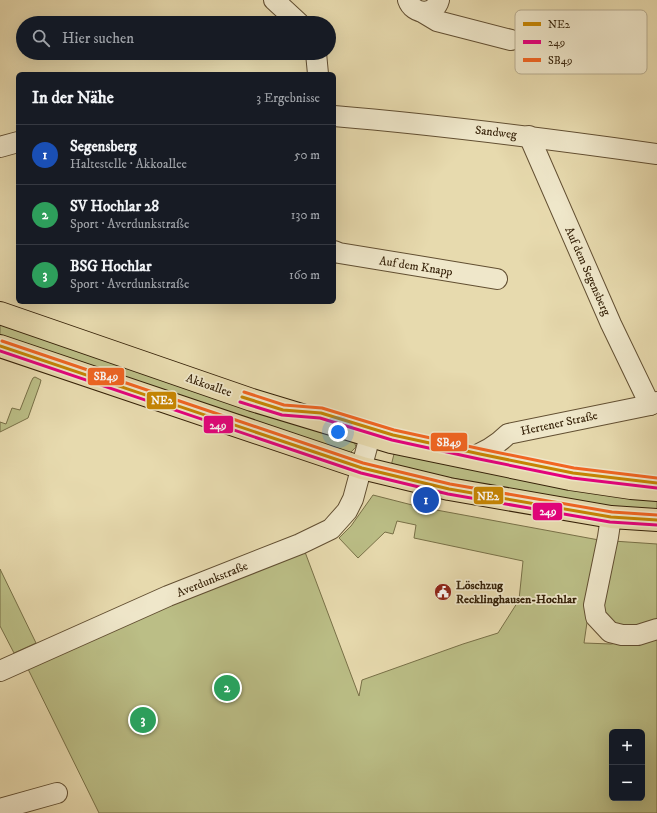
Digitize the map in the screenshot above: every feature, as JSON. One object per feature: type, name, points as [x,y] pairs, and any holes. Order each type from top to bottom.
[{"type":"main road","name":"Akkoallee","points":[[0,313],[252,400],[391,442],[570,479],[631,488],[657,490]]},
{"type":"main road","points":[[0,346],[362,468],[449,489],[610,518],[657,520]]},
{"type":"street","points":[[274,0],[291,16]]},
{"type":"street","points":[[415,6],[432,10],[438,4],[439,0]]},
{"type":"street","points":[[415,6],[437,21],[512,40]]},
{"type":"street","points":[[317,60],[318,72]]},
{"type":"street","name":"Sandweg","points":[[336,116],[406,122],[529,136],[657,154]]},
{"type":"street","name":"Auf dem Segensberg","points":[[529,136],[611,324],[654,403]]},
{"type":"street","points":[[0,147],[16,143]]},
{"type":"street","name":"Auf dem Knapp","points":[[336,251],[497,279]]},
{"type":"street","name":"Hertener Straße","points":[[468,458],[480,454],[497,444],[508,434],[654,403]]},
{"type":"street","name":"Averdunkstraße","points":[[0,671],[168,596],[322,534],[331,529],[347,511],[353,499],[370,436]]},
{"type":"street","points":[[610,518],[608,537],[594,605],[596,617],[610,632],[622,635],[638,635],[657,629]]},
{"type":"street","points":[[0,809],[57,793]]},
{"type":"green space","points":[[0,320],[354,441],[356,447],[349,454],[0,339]]},
{"type":"green space","points":[[35,377],[41,380],[28,418],[0,432],[0,422],[6,424],[12,408],[20,410],[31,382]]},
{"type":"green space","points":[[395,450],[657,494],[657,511],[593,506],[391,466]]},
{"type":"green space","points":[[373,495],[420,507],[599,540],[584,643],[611,644],[657,635],[657,813],[99,813],[28,669],[143,615],[305,552],[359,696],[362,680],[498,633],[519,600],[523,561],[414,538],[416,525],[397,521],[393,534],[385,532],[358,558],[339,538],[351,526]]},
{"type":"green space","points":[[613,541],[657,544],[657,622],[646,625],[611,625],[601,606]]},
{"type":"green space","points":[[0,569],[36,643],[14,653],[0,626]]},
{"type":"transit line","name":"SB49","points":[[2,341],[363,463],[450,484],[612,512],[657,515]]},
{"type":"transit line","name":"NE2","points":[[0,346],[362,468],[449,489],[611,517],[657,520]]},
{"type":"transit line","name":"249","points":[[0,351],[361,473],[448,494],[610,522],[657,525]]},
{"type":"transit line","name":"SB49","points":[[244,392],[284,405],[322,408],[394,430],[481,449],[574,468],[657,478]]},
{"type":"transit line","name":"NE2","points":[[242,397],[283,410],[321,413],[393,435],[480,454],[573,473],[657,483]]},
{"type":"transit line","name":"249","points":[[240,402],[282,415],[320,418],[392,440],[479,459],[572,478],[657,488]]},
{"type":"place","name":"Segensberg","points":[[426,500]]},
{"type":"place","name":"Löschzug Recklinghausen-Hochlar","points":[[443,592]]},
{"type":"place","name":"SV Hochlar 28","points":[[227,688]]},
{"type":"place","name":"BSG Hochlar","points":[[143,720]]}]
